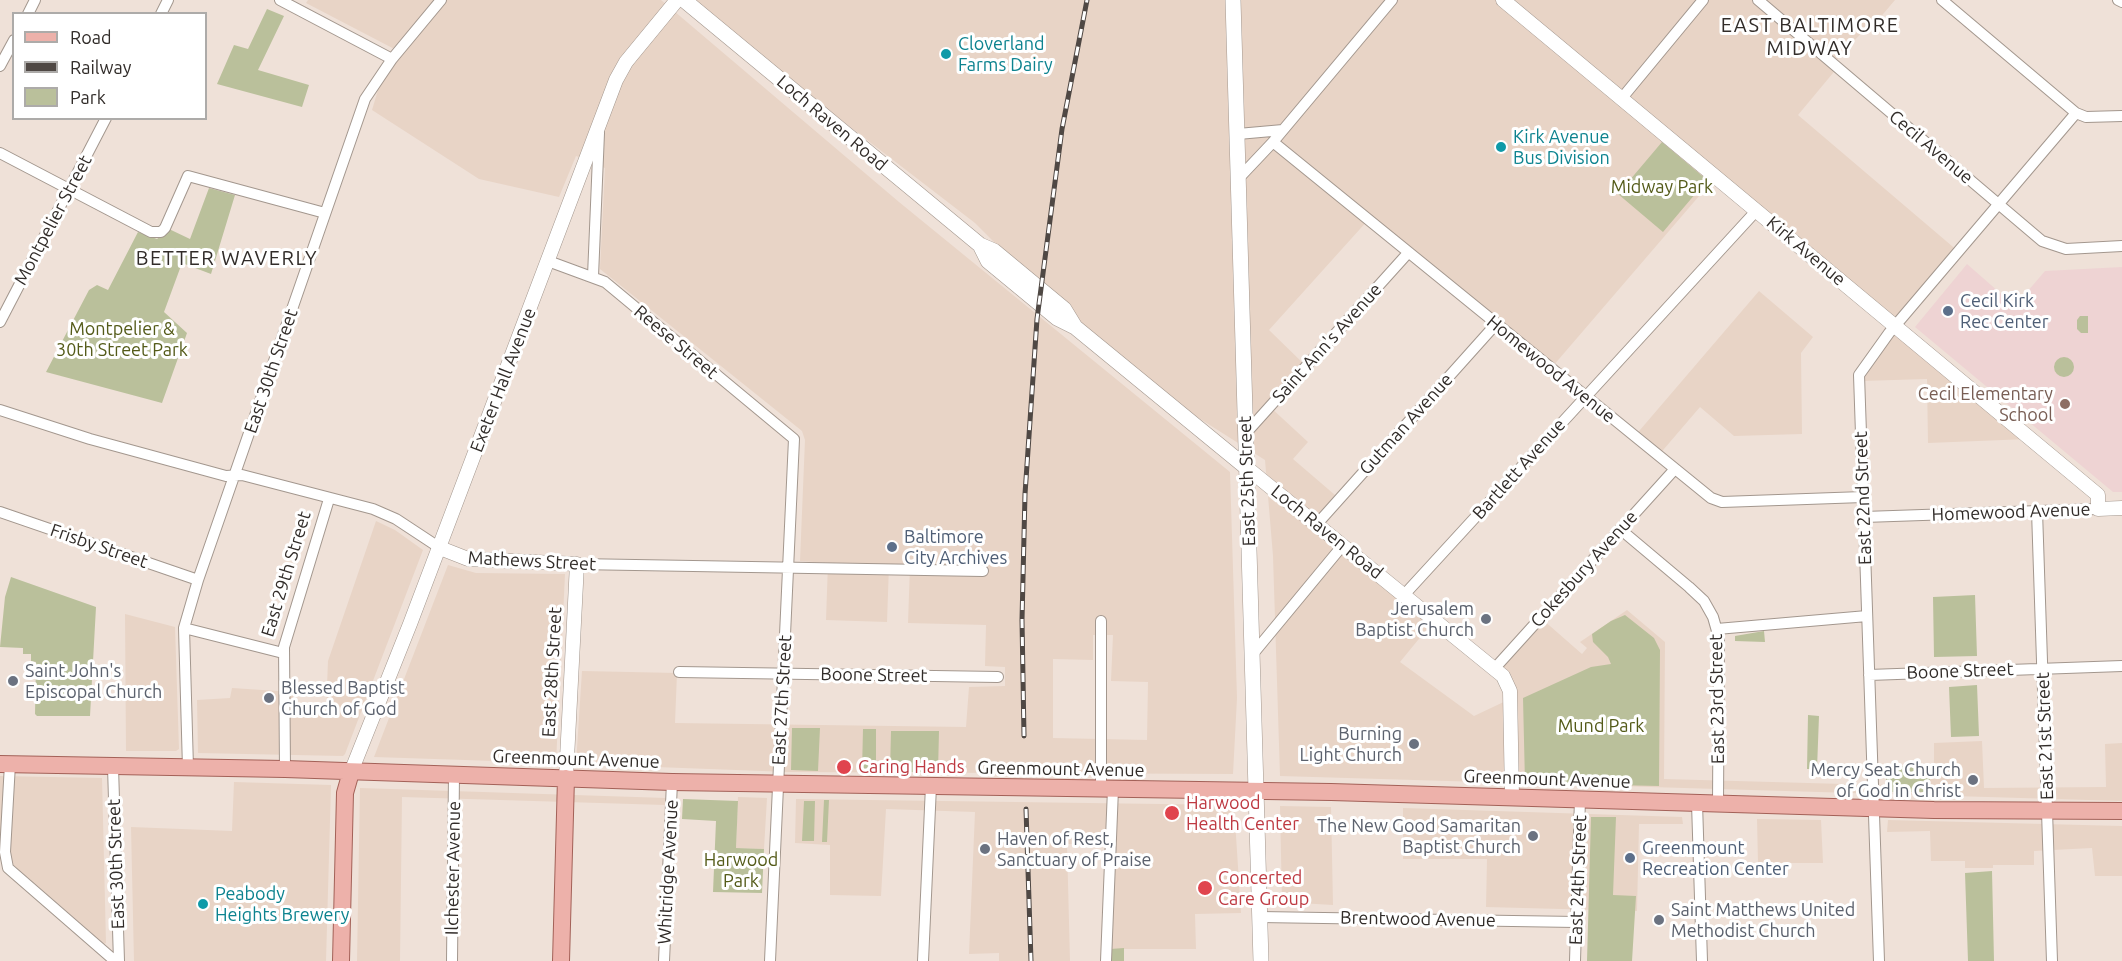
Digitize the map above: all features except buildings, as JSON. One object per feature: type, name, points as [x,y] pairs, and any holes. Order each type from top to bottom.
[{"type":"main road","name":"Loch Raven Road","points":[[684,0],[980,245],[994,251],[1064,309],[1075,327],[1247,468]]},
{"type":"main road","name":"East 25th Street","points":[[1233,0],[1262,961]]},
{"type":"main road","name":"Greenmount Avenue","points":[[5,764],[285,769],[672,782],[1512,796],[1697,803],[2122,811]]},
{"type":"main road","points":[[341,961],[345,793],[351,772]]},
{"type":"main road","name":"East 28th Street","points":[[561,961],[566,778]]},
{"type":"street","points":[[280,0],[300,5],[392,59]]},
{"type":"street","name":"East 30th Street","points":[[188,768],[184,628],[198,580],[366,99],[392,59],[441,0]]},
{"type":"street","name":"Exeter Hall Avenue","points":[[351,772],[440,548],[616,80],[626,62],[677,0]]},
{"type":"street","points":[[1239,178],[1274,142],[1392,0]]},
{"type":"street","name":"Kirk Avenue","points":[[1503,0],[2098,495],[2098,509]]},
{"type":"street","points":[[1622,98],[1703,0]]},
{"type":"street","name":"Cecil Avenue","points":[[1758,0],[2042,241],[2056,248],[2122,246]]},
{"type":"street","points":[[1942,0],[2076,113],[2086,117],[2122,116]]},
{"type":"street","points":[[0,66],[12,44]]},
{"type":"street","name":"East 22nd Street","points":[[1879,961],[1859,375],[1864,365],[1896,325],[2076,113]]},
{"type":"street","name":"Montpelier Street","points":[[0,322],[105,120]]},
{"type":"street","points":[[593,276],[600,127]]},
{"type":"street","points":[[1238,134],[1283,130]]},
{"type":"street","name":"Homewood Avenue","points":[[1274,142],[1711,498],[1722,502],[1863,497]]},
{"type":"street","points":[[0,153],[151,232],[161,232],[165,228],[188,176],[325,213]]},
{"type":"street","name":"Bartlett Avenue","points":[[1404,595],[1757,210]]},
{"type":"street","name":"Saint Ann's Avenue","points":[[1246,433],[1408,253]]},
{"type":"street","name":"Reese Street","points":[[548,261],[605,282],[794,439]]},
{"type":"street","name":"Gutman Avenue","points":[[1317,524],[1496,324]]},
{"type":"street","name":"Mathews Street","points":[[0,410],[90,439],[226,476],[236,475],[387,514],[440,548],[468,559],[788,569],[983,571]]},
{"type":"street","name":"East 27th Street","points":[[770,961],[794,439]]},
{"type":"street","name":"Loch Raven Road","points":[[1247,468],[1495,669]]},
{"type":"street","name":"Cokesbury Avenue","points":[[1495,669],[1674,470]]},
{"type":"street","name":"East 29th Street","points":[[285,769],[283,653],[329,499]]},
{"type":"street","name":"Homewood Avenue","points":[[1864,517],[2122,508]]},
{"type":"street","name":"East 21st Street","points":[[2037,511],[2052,961]]},
{"type":"street","name":"Frisby Street","points":[[0,512],[198,580]]},
{"type":"street","name":"East 23rd Street","points":[[1620,529],[1704,601],[1717,629],[1718,803]]},
{"type":"street","points":[[1252,655],[1343,545]]},
{"type":"street","name":"East 28th Street","points":[[566,778],[576,564]]},
{"type":"street","points":[[1717,629],[1867,616]]},
{"type":"street","points":[[1101,621],[1107,789],[1106,961]]},
{"type":"street","points":[[184,628],[283,653]]},
{"type":"street","name":"Boone Street","points":[[1869,675],[2122,666]]},
{"type":"street","points":[[1495,669],[1507,681],[1510,691],[1512,796]]},
{"type":"street","name":"Boone Street","points":[[679,672],[998,677]]},
{"type":"street","points":[[5,764],[5,852],[8,868],[117,961]]},
{"type":"street","name":"East 30th Street","points":[[113,767],[117,961]]},
{"type":"street","name":"Ilchester Avenue","points":[[452,961],[454,775]]},
{"type":"street","name":"Whitridge Avenue","points":[[664,961],[672,782]]},
{"type":"street","points":[[923,961],[931,786]]},
{"type":"street","name":"East 24th Street","points":[[1575,961],[1580,799]]},
{"type":"street","points":[[1697,803],[1702,961]]},
{"type":"street","name":"Brentwood Avenue","points":[[1260,917],[1576,922]]},
{"type":"shaded area","points":[[308,0],[661,0],[899,202],[1230,472],[1237,698],[1233,774],[789,772],[576,764],[582,671],[677,673],[675,723],[966,727],[969,687],[1005,686],[1005,667],[985,666],[986,625],[908,623],[910,566],[889,565],[887,622],[826,620],[828,563],[800,561],[805,440],[802,431],[600,269],[605,168],[576,156],[559,197],[479,179],[372,110],[378,90],[402,53],[306,3]],"holes":[[[1093,635],[1113,635],[1111,681],[1148,682],[1147,740],[1053,738],[1053,659],[1093,660]]]},
{"type":"shaded area","points":[[685,0],[1895,0],[1878,20],[1875,18],[1834,63],[1838,67],[1798,115],[1959,252],[1899,326],[2028,439],[1928,443],[1927,379],[1861,381],[1897,327],[1718,174],[1553,366],[1369,219],[1269,330],[1307,367],[1269,406],[1308,442],[1293,459],[1342,501],[1321,524],[1436,618],[1400,662],[1474,716],[1510,699],[1498,669],[1542,619],[1582,654],[1587,648],[1580,642],[1627,610],[1665,642],[1664,779],[1880,785],[1934,770],[1934,743],[1982,741],[1984,788],[2106,787],[2105,744],[2122,743],[2122,801],[1280,776],[1273,556],[1265,460],[1156,391],[1081,329],[975,223]]},
{"type":"shaded area","name":"Cecil Elementary School","points":[[1967,264],[2015,306],[2045,271],[2122,267],[2122,492],[2113,492],[1915,327]]},
{"type":"shaded area","points":[[1759,291],[1813,337],[1801,353],[1802,434],[1734,436],[1700,407],[1658,456],[1634,437]]},
{"type":"shaded area","points":[[376,521],[395,530],[423,550],[345,754],[343,756],[198,753],[197,700],[230,698],[232,688],[293,692],[294,710],[326,711],[328,661]]},
{"type":"shaded area","points":[[448,565],[476,573],[565,574],[556,763],[374,757]]},
{"type":"shaded area","points":[[125,614],[175,627],[179,749],[176,751],[126,751]]},
{"type":"shaded area","points":[[0,776],[102,778],[106,943],[104,944],[10,862],[11,853],[0,852]]},
{"type":"shaded area","points":[[234,782],[331,785],[326,961],[134,961],[131,827],[232,831]]},
{"type":"shaded area","points":[[360,788],[666,798],[665,805],[402,797],[400,961],[357,961]]},
{"type":"shaded area","points":[[738,797],[767,798],[764,849],[736,848]]},
{"type":"shaded area","points":[[796,799],[1234,805],[1241,913],[1195,914],[1196,949],[1110,949],[1114,846],[1067,844],[1070,961],[999,961],[999,953],[969,954],[975,812],[886,809],[881,896],[830,895],[830,845],[795,843]]},
{"type":"shaded area","points":[[1280,806],[1331,807],[1333,905],[1282,902]]},
{"type":"shaded area","points":[[1403,808],[1682,817],[1683,824],[1639,824],[1637,911],[1486,907],[1487,859],[1403,859]]},
{"type":"shaded area","points":[[1757,819],[1821,820],[1823,863],[1758,863]]},
{"type":"shaded area","points":[[1888,820],[2122,826],[2122,876],[2095,876],[2092,848],[2034,851],[2034,865],[1965,868],[1965,861],[1931,861],[1930,831],[1887,832]]},
{"type":"green space","points":[[267,9],[284,16],[258,70],[309,85],[302,107],[217,84],[234,45],[248,49]]},
{"type":"green space","name":"Midway Park","points":[[1662,142],[1707,180],[1663,232],[1618,194]]},
{"type":"green space","name":"Montpelier & 30th Street Park","points":[[209,188],[235,195],[211,274],[182,263],[164,312],[187,333],[162,403],[46,372],[89,290],[97,285],[108,290],[138,232],[157,239],[169,229],[190,239]]},
{"type":"green space","points":[[2080,316],[2088,316],[2088,333],[2081,333],[2077,329],[2077,320]]},
{"type":"green space","points":[[2060,357],[2068,357],[2074,363],[2074,371],[2068,377],[2060,377],[2054,371],[2054,363]]},
{"type":"green space","points":[[11,577],[96,607],[90,716],[37,716],[35,714],[36,662],[31,661],[31,654],[23,654],[23,648],[0,647],[5,597]]},
{"type":"green space","points":[[1975,595],[1977,656],[1934,657],[1933,597]]},
{"type":"green space","name":"Mund Park","points":[[1625,615],[1654,638],[1660,650],[1659,786],[1525,783],[1523,698],[1591,667],[1611,664],[1608,657],[1593,642],[1592,634]]},
{"type":"green space","points":[[1764,631],[1765,642],[1735,641],[1735,636]]},
{"type":"green space","points":[[1977,685],[1979,736],[1951,737],[1949,687]]},
{"type":"green space","points":[[1808,715],[1819,716],[1817,769],[1807,769]]},
{"type":"green space","points":[[792,728],[820,728],[818,771],[791,770]]},
{"type":"green space","points":[[863,729],[876,729],[876,771],[862,771]]},
{"type":"green space","points":[[891,731],[939,731],[938,772],[890,772]]},
{"type":"green space","points":[[1886,766],[1930,766],[1930,792],[1886,792]]},
{"type":"green space","name":"Harwood Park","points":[[683,799],[738,801],[736,848],[764,849],[762,893],[713,892],[716,821],[682,819]]},
{"type":"green space","points":[[824,800],[829,800],[827,842],[822,842]]},
{"type":"green space","points":[[804,801],[815,801],[814,841],[802,841]]},
{"type":"green space","points":[[1591,817],[1616,817],[1613,895],[1636,896],[1632,961],[1587,961]]},
{"type":"green space","points":[[1992,871],[1994,961],[1968,961],[1965,873]]},
{"type":"green space","points":[[1124,948],[1124,961],[1110,961],[1110,949]]},
{"type":"railway","points":[[1024,736],[1022,620],[1025,494],[1037,319],[1062,129],[1087,0]]},
{"type":"railway","points":[[1026,809],[1031,961]]},
{"type":"place","name":"Cloverland Farms Dairy","points":[[946,54]]},
{"type":"place","name":"Kirk Avenue Bus Division","points":[[1501,147]]},
{"type":"place","name":"Cecil Kirk Rec Center","points":[[1948,311]]},
{"type":"place","name":"Cecil Elementary School","points":[[2065,404]]},
{"type":"place","name":"Baltimore City Archives","points":[[892,547]]},
{"type":"place","name":"Jerusalem Baptist Church","points":[[1486,619]]},
{"type":"place","name":"Saint John's Episcopal Church","points":[[13,681]]},
{"type":"place","name":"Blessed Baptist Church of God","points":[[269,698]]},
{"type":"place","name":"Burning Light Church","points":[[1414,744]]},
{"type":"place","name":"Caring Hands","points":[[844,767]]},
{"type":"place","name":"Mercy Seat Church of God in Christ","points":[[1973,780]]},
{"type":"place","name":"Harwood Health Center","points":[[1172,813]]},
{"type":"place","name":"The New Good Samaritan Baptist Church","points":[[1533,836]]},
{"type":"place","name":"Haven of Rest, Sanctuary of Praise","points":[[985,849]]},
{"type":"place","name":"Greenmount Recreation Center","points":[[1630,858]]},
{"type":"place","name":"Concerted Care Group","points":[[1205,888]]},
{"type":"place","name":"Peabody Heights Brewery","points":[[203,904]]},
{"type":"place","name":"Saint Matthews United Methodist Church","points":[[1659,920]]},
{"type":"district","name":"EAST BALTIMORE MIDWAY","points":[[1810,36]]},
{"type":"district","name":"BETTER WAVERLY","points":[[227,258]]}]
